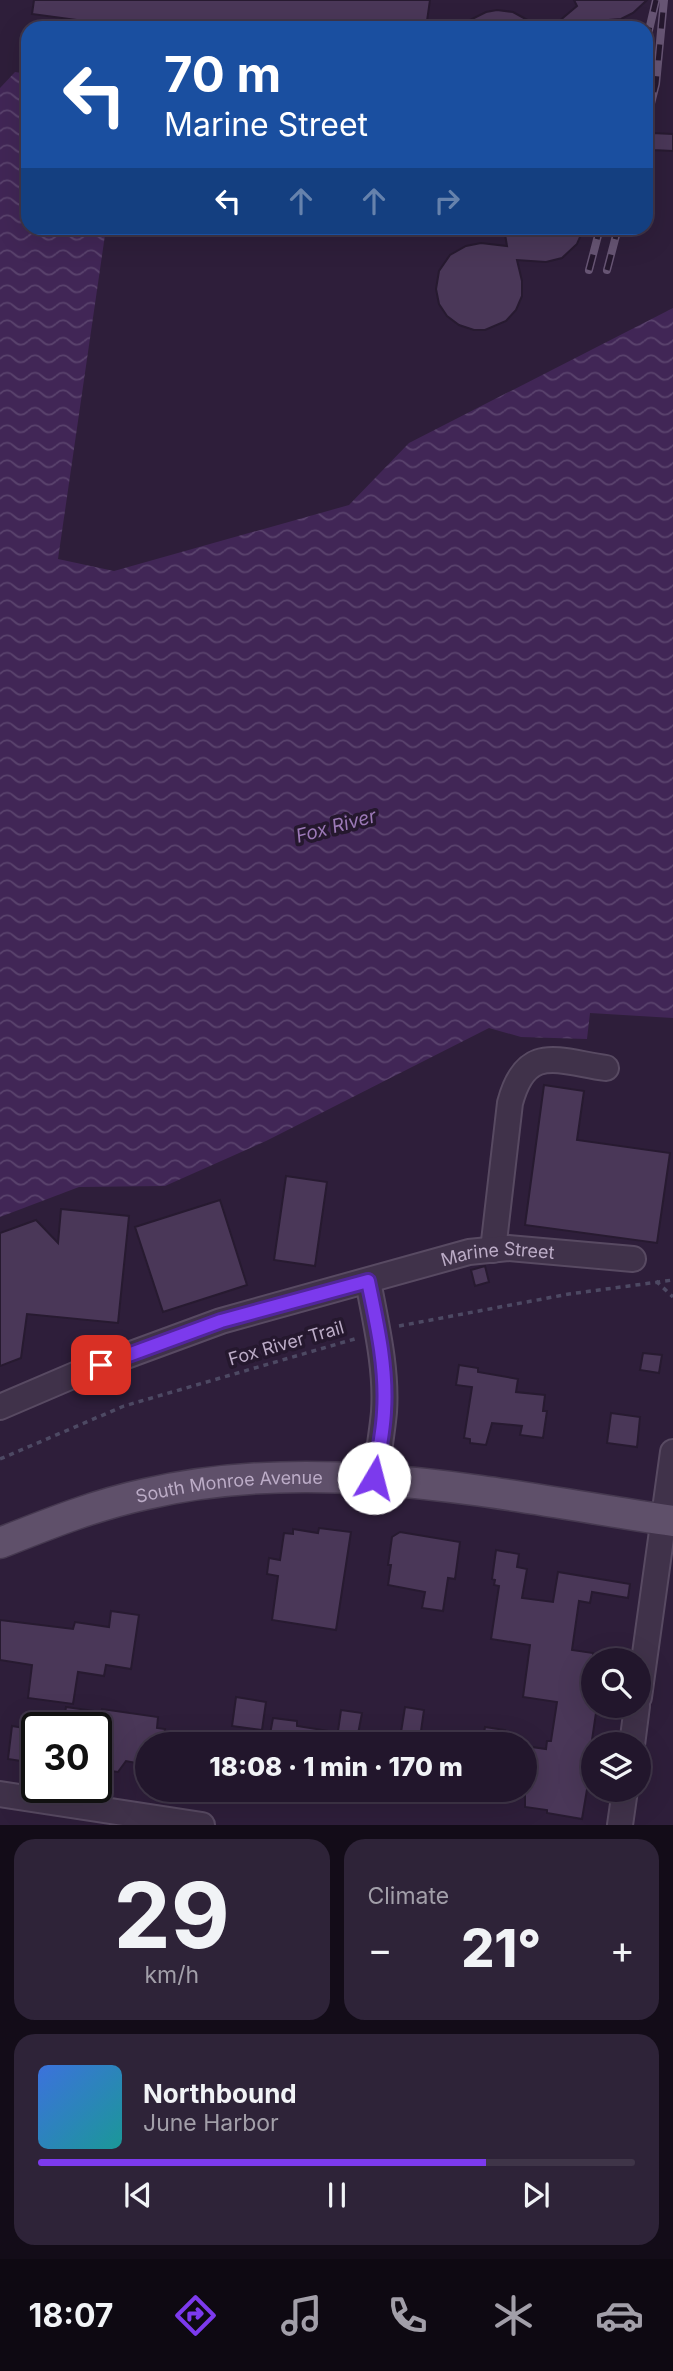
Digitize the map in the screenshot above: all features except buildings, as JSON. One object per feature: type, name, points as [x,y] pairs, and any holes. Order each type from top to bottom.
[{"type":"main road","name":"South Monroe Avenue","points":[[0,1543],[82,1511],[146,1494],[252,1478],[306,1476],[374,1478],[669,1521]]},
{"type":"street","points":[[494,1250],[510,1103],[523,1070],[538,1062],[550,1060],[606,1068]]},
{"type":"street","name":"Marine Street","points":[[0,1407],[77,1374],[221,1321],[469,1252],[508,1248],[633,1259]]},
{"type":"street","points":[[368,1281],[384,1380],[384,1412],[374,1478]]},
{"type":"street","points":[[647,1648],[669,1521],[673,1452]]},
{"type":"street","points":[[0,1794],[202,1825]]},
{"type":"street","points":[[620,1825],[623,1802]]},
{"type":"path","name":"Fox River Trail","points":[[0,1458],[124,1406],[378,1332],[556,1296],[673,1280]]},
{"type":"path","points":[[656,1281],[673,1297]]},
{"type":"water","name":"Fox River","points":[[15,72],[21,73],[21,235],[105,235],[58,559],[114,571],[349,505],[409,443],[673,308],[673,1018],[590,1013],[587,1039],[521,1037],[489,1028],[266,1141],[165,1186],[79,1187],[0,1217],[0,88]]},
{"type":"railway","points":[[651,21],[656,0]]},
{"type":"railway","points":[[653,96],[664,0]]},
{"type":"railway","points":[[589,270],[598,235]]},
{"type":"railway","points":[[607,270],[616,235]]},
{"type":"route","points":[[101,1365],[221,1321],[368,1281],[384,1380],[384,1412],[374,1478]]}]
